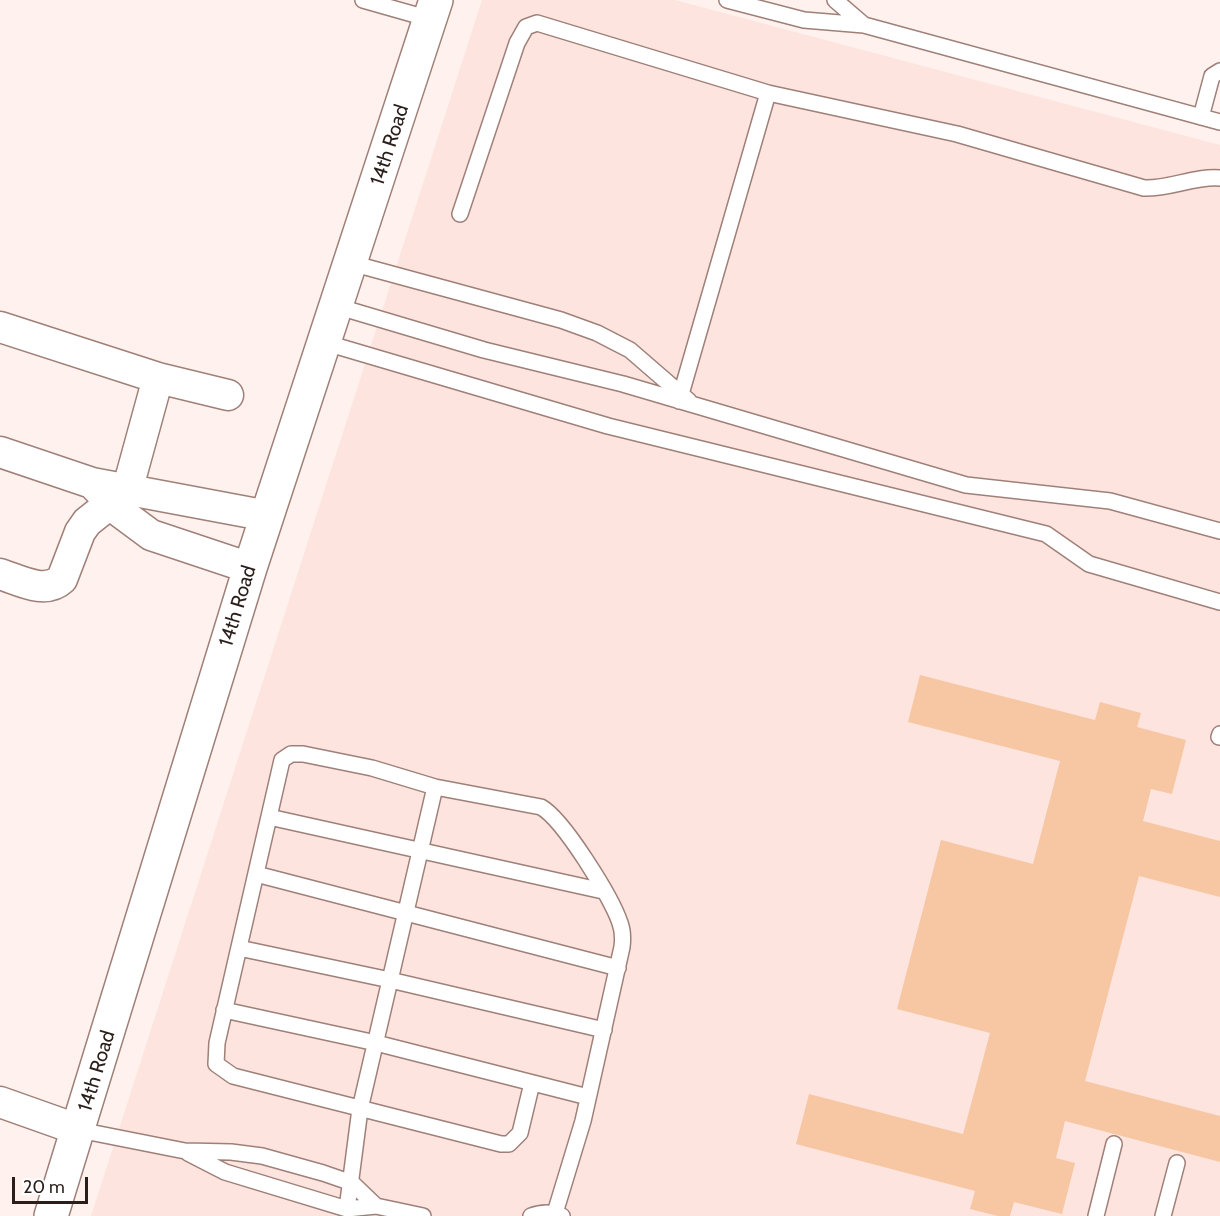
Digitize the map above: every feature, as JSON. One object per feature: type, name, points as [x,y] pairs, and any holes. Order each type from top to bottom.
[{"type":"street","name":"14th Road","points":[[51,1216],[250,568],[433,10]]},
{"type":"street","points":[[0,327],[158,378],[228,395]]},
{"type":"street","points":[[0,574],[37,586],[50,587],[62,579],[80,532],[110,492],[158,378]]},
{"type":"street","points":[[0,452],[110,492],[268,516]]},
{"type":"street","points":[[110,492],[135,524],[151,535],[250,568]]},
{"type":"street","points":[[0,1102],[79,1130]]},
{"type":"lane","points":[[363,0],[433,10]]},
{"type":"lane","points":[[727,0],[804,21],[864,25],[1220,122]]},
{"type":"lane","points":[[835,0],[864,25]]},
{"type":"lane","points":[[460,214],[522,31],[529,25],[537,23],[768,93],[957,134],[1144,188],[1157,189],[1204,177],[1220,178]]},
{"type":"lane","points":[[1201,117],[1212,76],[1220,72]]},
{"type":"lane","points":[[680,398],[768,93]]},
{"type":"lane","points":[[351,263],[561,320],[597,333],[630,350],[680,398]]},
{"type":"lane","points":[[336,306],[484,350],[680,398],[696,406],[966,485],[1110,501],[1220,531]]},
{"type":"lane","points":[[323,342],[608,426],[1046,534],[1089,564],[1220,602]]},
{"type":"lane","points":[[531,1216],[537,1213],[558,1215],[583,1122],[618,968],[622,946],[621,925],[603,891],[568,835],[550,812],[530,804],[435,787],[372,768],[303,754],[291,754],[282,760],[224,1010],[215,1052],[216,1064],[233,1076],[489,1142],[509,1144],[520,1133],[532,1083]]},
{"type":"lane","points":[[348,1209],[360,1109],[435,787]]},
{"type":"lane","points":[[269,817],[603,891]]},
{"type":"lane","points":[[256,874],[618,968]]},
{"type":"lane","points":[[239,948],[390,980],[604,1030]]},
{"type":"lane","points":[[224,1010],[376,1043],[588,1097]]},
{"type":"lane","points":[[79,1130],[186,1151],[231,1152],[262,1156],[352,1183],[376,1206]]},
{"type":"lane","points":[[1096,1216],[1114,1144]]},
{"type":"lane","points":[[186,1151],[225,1172],[348,1209],[376,1206],[423,1216]]},
{"type":"lane","points":[[1163,1216],[1177,1163]]},
{"type":"shaded area","points":[[482,0],[675,0],[1220,145],[1220,1216],[91,1216]]},
{"type":"building","points":[[920,675],[1095,720],[1100,702],[1141,713],[1137,727],[1186,740],[1172,794],[1151,789],[1143,821],[1220,841],[1220,897],[1139,876],[1085,1081],[1220,1116],[1220,1162],[1065,1121],[1056,1158],[1075,1163],[1062,1214],[1014,1202],[1010,1216],[998,1216],[970,1209],[975,1191],[796,1144],[809,1094],[963,1134],[990,1033],[897,1009],[941,840],[1033,864],[1060,761],[908,722]]}]
